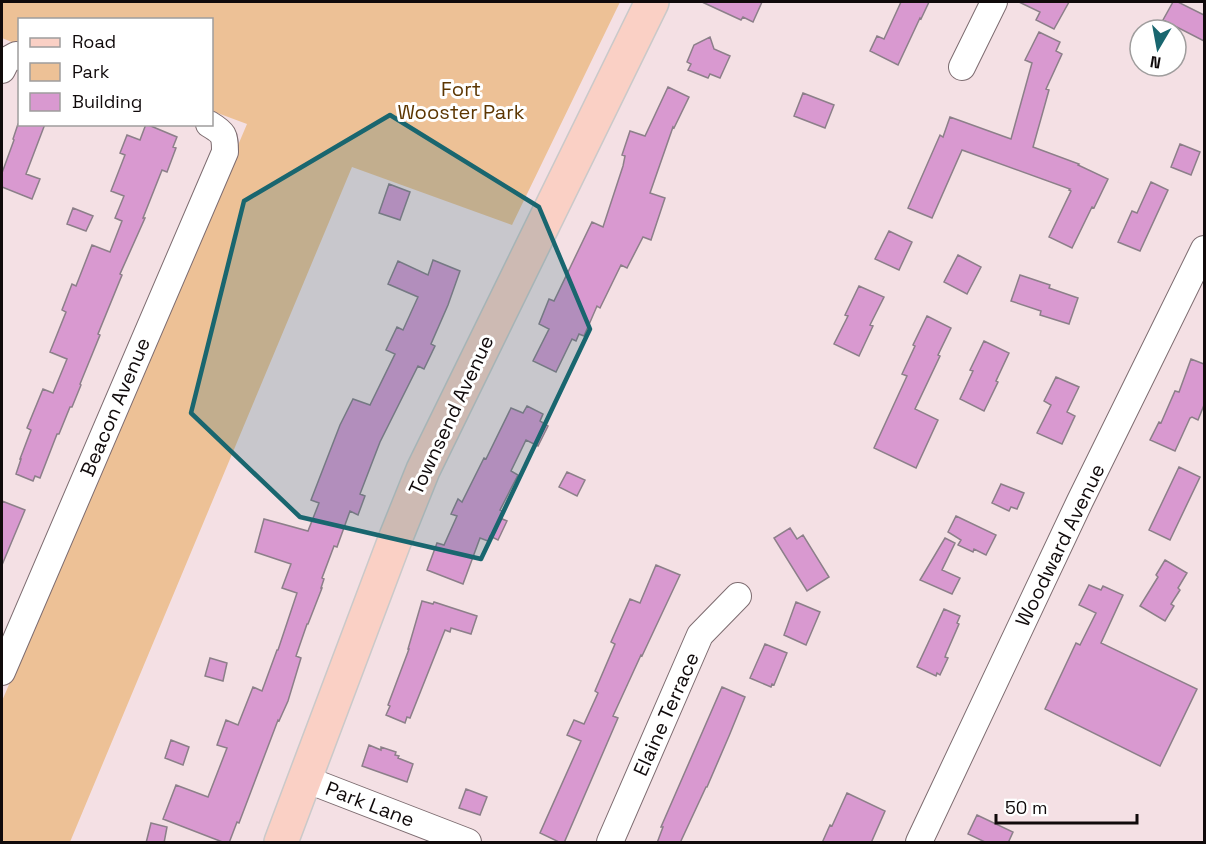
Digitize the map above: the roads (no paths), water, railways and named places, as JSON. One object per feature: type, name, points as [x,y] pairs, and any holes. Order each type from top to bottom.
[{"type":"main road","name":"Townsend Avenue","points":[[281,843],[423,470],[652,2]]},
{"type":"street","points":[[962,67],[994,2]]},
{"type":"street","name":"Beacon Avenue","points":[[2,672],[225,152],[217,133]]},
{"type":"street","name":"Woodward Avenue","points":[[919,843],[1075,512],[1204,249]]},
{"type":"street","name":"Elaine Terrace","points":[[610,843],[700,635],[738,596]]},
{"type":"street","name":"Park Lane","points":[[305,779],[468,843]]},
{"type":"park label","name":"Fort Wooster Park","points":[[461,100]]}]
